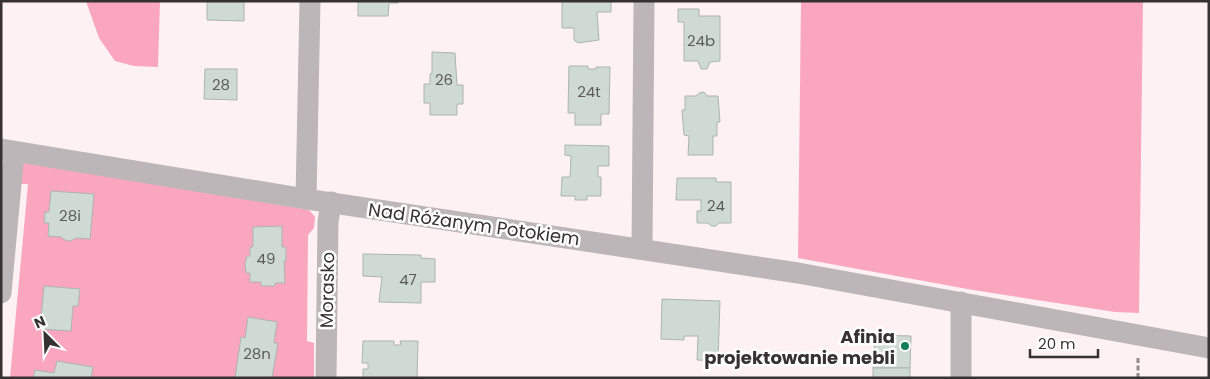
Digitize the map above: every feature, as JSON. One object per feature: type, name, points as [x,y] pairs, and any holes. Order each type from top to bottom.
[{"type":"street","points":[[306,199],[310,1]]},
{"type":"street","points":[[642,249],[644,1]]},
{"type":"street","points":[[1,293],[8,150]]},
{"type":"street","name":"Nad Różanym Potokiem","points":[[8,150],[306,199],[642,249],[961,302],[1209,348]]},
{"type":"street","name":"Morasko","points":[[326,378],[328,222],[331,202]]},
{"type":"street","points":[[961,302],[961,378]]},
{"type":"shaded area","points":[[86,1],[160,1],[158,67],[134,66],[115,61],[99,38]]},
{"type":"shaded area","points":[[801,1],[1143,1],[1139,313],[1115,312],[973,290],[798,258]]},
{"type":"shaded area","points":[[31,161],[309,210],[315,217],[314,228],[308,235],[307,341],[314,343],[314,378],[10,378],[28,184],[19,184],[23,164]]},
{"type":"building","points":[[207,1],[244,1],[244,21],[207,20]]},
{"type":"building","points":[[358,1],[399,1],[398,3],[389,3],[388,16],[358,16]]},
{"type":"building","points":[[562,1],[611,1],[611,12],[597,12],[599,40],[578,43],[574,40],[574,28],[562,28]]},
{"type":"building","points":[[678,9],[699,9],[699,16],[720,16],[720,61],[710,62],[707,69],[701,69],[698,61],[684,61],[684,22],[678,22]]},
{"type":"building","points":[[432,52],[455,53],[457,85],[463,85],[463,104],[457,104],[457,115],[430,115],[430,103],[424,103],[424,84],[430,84],[430,74],[432,73]]},
{"type":"building","points":[[569,66],[588,66],[588,69],[610,67],[609,114],[601,114],[601,125],[575,125],[575,113],[568,113]]},
{"type":"building","points":[[205,69],[237,69],[237,100],[204,99]]},
{"type":"building","points":[[704,92],[707,96],[718,96],[720,122],[717,122],[717,136],[713,136],[713,155],[688,155],[689,136],[684,135],[682,110],[685,110],[685,96],[696,96]]},
{"type":"building","points":[[565,145],[609,146],[609,166],[598,166],[598,177],[601,177],[601,196],[587,196],[587,200],[575,200],[575,196],[561,196],[562,177],[570,177],[571,156],[565,155]]},
{"type":"building","points":[[677,178],[716,178],[716,182],[731,182],[731,223],[719,223],[716,226],[711,226],[708,223],[697,223],[697,211],[701,211],[701,200],[676,200]]},
{"type":"building","points":[[51,191],[94,194],[90,239],[76,238],[71,241],[61,237],[48,236],[49,223],[44,223],[45,212],[49,212]]},
{"type":"building","points":[[282,226],[282,247],[286,247],[286,261],[284,261],[285,283],[275,283],[275,286],[261,286],[261,282],[250,282],[250,273],[246,273],[245,264],[247,256],[250,256],[250,247],[253,247],[253,227]]},
{"type":"building","points":[[363,254],[421,255],[421,258],[435,259],[435,282],[421,282],[421,303],[379,302],[382,277],[363,276]]},
{"type":"building","points":[[44,286],[80,289],[78,306],[73,306],[71,331],[40,329]]},
{"type":"building","points":[[662,299],[720,301],[718,361],[697,360],[698,336],[684,336],[684,340],[661,339]]},
{"type":"building","points":[[248,317],[277,322],[274,343],[278,343],[272,378],[235,378],[241,337],[245,338]]},
{"type":"building","points":[[875,335],[911,336],[910,368],[873,368]]},
{"type":"building","points":[[363,341],[394,341],[394,345],[401,345],[400,341],[418,341],[417,378],[363,378],[363,369],[368,369],[368,363],[362,363]]},
{"type":"building","points":[[57,361],[93,367],[91,378],[33,378],[35,370],[54,373]]},
{"type":"building","points":[[873,368],[910,368],[910,378],[873,378]]},
{"type":"place","name":"Afinia projektowanie mebli","points":[[905,346]]}]
